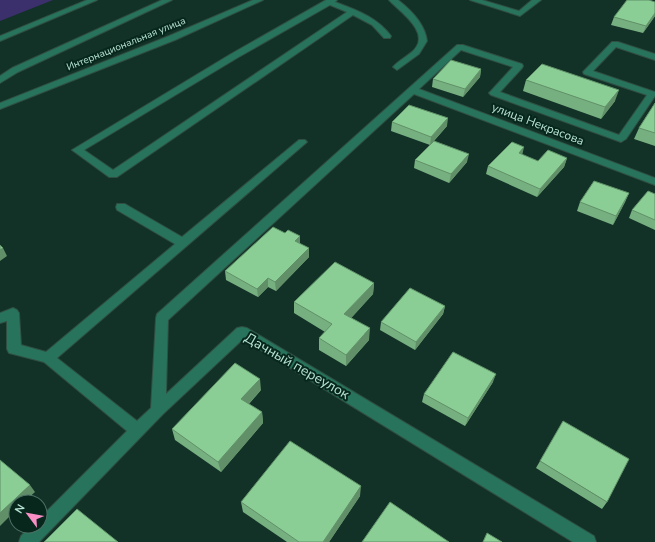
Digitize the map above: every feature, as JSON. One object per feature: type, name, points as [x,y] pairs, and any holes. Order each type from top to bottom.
[{"type":"street","points":[[0,38],[93,0]]},
{"type":"street","points":[[0,80],[15,70],[168,0]]},
{"type":"street","name":"Интернациональная улица","points":[[0,106],[172,38],[259,0]]},
{"type":"street","points":[[393,0],[412,16],[424,41],[422,47],[397,67]]},
{"type":"street","points":[[474,0],[520,14],[537,0]]},
{"type":"street","points":[[352,12],[113,175],[77,150],[234,56],[331,1],[370,20],[383,29],[387,36]]},
{"type":"street","points":[[158,410],[162,318],[460,47],[519,66],[494,93],[621,139],[652,94],[587,72],[615,44],[655,57]]},
{"type":"street","name":"улица Некрасова","points":[[412,90],[655,182]]},
{"type":"street","points":[[48,358],[302,142]]},
{"type":"street","points":[[121,207],[183,243]]},
{"type":"street","points":[[0,318],[13,313],[14,349],[48,358],[137,430]]},
{"type":"street","name":"Дачный переулок","points":[[27,542],[137,430],[242,332],[588,542]]},
{"type":"shaded area","points":[[0,0],[53,0],[0,21]]},
{"type":"building","points":[[627,0],[649,0],[655,2],[655,13],[646,26],[614,17]]},
{"type":"building","points":[[451,60],[481,69],[465,89],[433,79]]},
{"type":"building","points":[[542,64],[619,90],[605,107],[526,80]]},
{"type":"building","points":[[655,103],[655,133],[639,128]]},
{"type":"building","points":[[409,105],[448,118],[431,137],[392,122]]},
{"type":"building","points":[[434,141],[469,154],[451,174],[415,160]]},
{"type":"building","points":[[512,142],[524,147],[519,153],[538,161],[548,150],[567,158],[540,189],[488,166]]},
{"type":"building","points":[[594,181],[629,193],[616,216],[580,202]]},
{"type":"building","points":[[648,191],[655,194],[655,220],[632,210]]},
{"type":"building","points":[[273,227],[285,233],[288,230],[300,236],[295,241],[309,248],[275,282],[268,278],[257,289],[225,271]]},
{"type":"building","points":[[335,262],[374,283],[344,314],[370,328],[346,355],[319,338],[332,324],[294,302]]},
{"type":"building","points":[[410,288],[445,306],[416,342],[381,322]]},
{"type":"building","points":[[453,352],[496,374],[468,418],[424,394]]},
{"type":"building","points":[[235,363],[260,379],[241,399],[262,412],[218,462],[172,429]]},
{"type":"building","points":[[563,421],[629,459],[607,502],[540,461]]},
{"type":"building","points":[[290,441],[361,486],[323,542],[299,542],[241,502]]},
{"type":"building","points":[[0,460],[30,485],[20,494],[8,494],[8,506],[0,513]]},
{"type":"building","points":[[390,502],[449,542],[362,542]]},
{"type":"building","points":[[77,509],[118,542],[44,542]]},
{"type":"building","points":[[487,533],[502,542],[483,542]]}]
